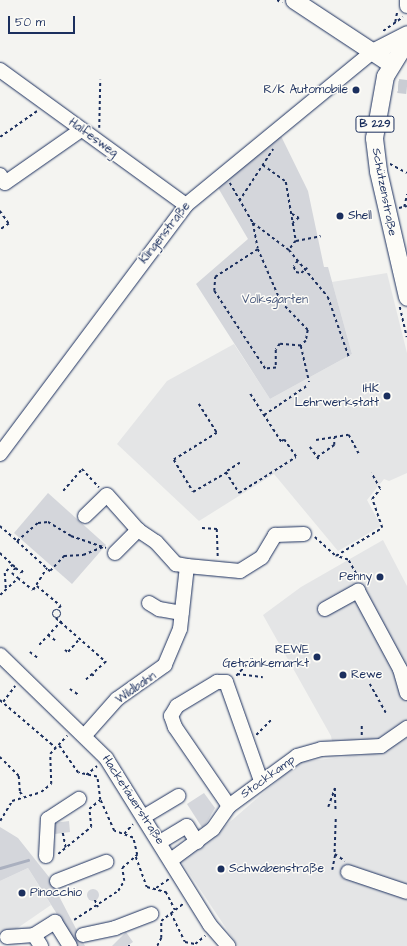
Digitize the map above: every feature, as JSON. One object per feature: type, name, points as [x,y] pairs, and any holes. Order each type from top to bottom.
[{"type":"main road","points":[[294,0],[391,64]]},
{"type":"main road","points":[[372,52],[407,34]]},
{"type":"main road","name":"Schützenstraße","points":[[407,40],[391,64],[380,94],[375,154],[407,297]]},
{"type":"street","points":[[407,0],[407,6]]},
{"type":"street","name":"Klingenstraße","points":[[0,454],[186,205],[372,52]]},
{"type":"street","name":"Halfesweg","points":[[0,70],[186,205]]},
{"type":"street","points":[[2,182],[81,130]]},
{"type":"street","points":[[85,516],[107,495],[138,530],[156,542],[176,564],[187,566],[246,568],[264,555],[275,535],[304,534]]},
{"type":"street","points":[[116,553],[138,530]]},
{"type":"street","name":"Wildbahn","points":[[86,734],[117,699],[162,669],[180,629],[187,566]]},
{"type":"street","points":[[325,609],[358,591],[400,669],[407,693]]},
{"type":"street","points":[[149,603],[159,609],[182,613]]},
{"type":"street","name":"Hacketäuerstraße","points":[[0,655],[86,734],[117,772],[140,819],[160,842],[228,946]]},
{"type":"street","points":[[229,806],[178,732],[171,716],[176,706],[194,694],[217,682],[227,684],[261,781]]},
{"type":"street","name":"Stockkamp","points":[[171,860],[213,829],[229,806],[261,781],[306,752],[372,748],[407,728]]},
{"type":"street","points":[[140,819],[178,796]]},
{"type":"street","points":[[50,856],[48,820],[79,799]]},
{"type":"street","points":[[160,842],[187,826],[197,842]]},
{"type":"street","points":[[57,881],[106,862]]},
{"type":"street","points":[[349,868],[407,892]]},
{"type":"street","points":[[83,935],[115,928],[151,914]]},
{"type":"street","points":[[7,938],[38,941],[54,922],[70,946]]},
{"type":"path","points":[[95,140],[100,80]]},
{"type":"path","points":[[0,137],[47,104]]},
{"type":"path","points":[[239,201],[264,165],[269,155]]},
{"type":"path","points":[[387,162],[407,173]]},
{"type":"path","points":[[264,165],[286,182],[296,241]]},
{"type":"path","points":[[227,179],[253,223],[289,250],[306,268],[328,297],[349,357]]},
{"type":"path","points":[[398,208],[406,206],[407,194]]},
{"type":"path","points":[[0,211],[9,224],[0,230]]},
{"type":"path","points":[[292,214],[299,218],[293,223]]},
{"type":"path","points":[[253,223],[258,249],[281,302],[308,330],[306,341],[301,346]]},
{"type":"path","points":[[289,250],[296,241],[321,236]]},
{"type":"path","points":[[258,249],[215,277],[214,291],[265,369],[276,368],[276,350],[280,344],[301,346]]},
{"type":"path","points":[[298,261],[294,267],[296,272],[306,268]]},
{"type":"path","points":[[301,346],[309,382]]},
{"type":"path","points":[[264,415],[308,385]]},
{"type":"path","points":[[226,472],[239,493],[296,457],[250,394]]},
{"type":"path","points":[[199,404],[217,433],[174,460],[193,492],[240,463]]},
{"type":"path","points":[[316,440],[349,435],[359,454]]},
{"type":"path","points":[[317,457],[334,445],[334,438]]},
{"type":"path","points":[[310,447],[320,461]]},
{"type":"path","points":[[63,491],[82,469],[107,495]]},
{"type":"path","points":[[336,556],[382,526],[372,499],[380,489],[371,473]]},
{"type":"path","points":[[0,526],[50,571],[64,556],[104,547],[48,522],[38,523],[17,541]]},
{"type":"path","points":[[202,528],[217,529],[217,568]]},
{"type":"path","points":[[304,534],[313,536],[336,556],[348,560],[362,585]]},
{"type":"path","points":[[0,553],[21,573],[23,570]]},
{"type":"path","points":[[6,589],[5,574],[12,565]]},
{"type":"path","points":[[16,568],[12,573],[33,590],[37,586],[47,568]]},
{"type":"path","points":[[0,596],[18,578]]},
{"type":"path","points":[[37,586],[61,606],[53,613],[56,618],[106,662],[86,680]]},
{"type":"path","points":[[56,618],[60,615],[58,610]]},
{"type":"path","points":[[39,645],[61,621]]},
{"type":"path","points":[[48,635],[55,640]]},
{"type":"path","points":[[65,650],[68,652],[80,638]]},
{"type":"path","points":[[30,652],[38,658]]},
{"type":"path","points":[[227,684],[246,665]]},
{"type":"path","points":[[92,674],[96,677]]},
{"type":"path","points":[[237,674],[263,677]]},
{"type":"path","points":[[3,702],[24,676]]},
{"type":"path","points":[[370,684],[386,713]]},
{"type":"path","points":[[70,690],[79,695]]},
{"type":"path","points":[[0,700],[56,748]]},
{"type":"path","points":[[248,744],[272,719]]},
{"type":"path","points":[[0,821],[12,801],[51,784],[50,758],[56,748],[70,732]]},
{"type":"path","points":[[58,746],[78,773],[97,777],[100,800],[114,831],[133,838],[136,857],[147,887],[156,888],[168,893],[174,910]]},
{"type":"path","points":[[0,757],[19,776],[20,792],[24,797]]},
{"type":"path","points":[[86,775],[99,764]]},
{"type":"path","points":[[328,807],[335,788],[336,812]]},
{"type":"path","points":[[50,856],[66,848],[91,828],[89,809],[100,800]]},
{"type":"path","points":[[124,834],[140,819]]},
{"type":"path","points":[[332,870],[335,854],[336,819]]},
{"type":"path","points":[[63,833],[66,848]]},
{"type":"path","points":[[335,854],[349,868]]},
{"type":"path","points":[[74,920],[98,906],[118,891],[124,881],[122,868],[136,857]]},
{"type":"path","points":[[156,888],[170,878]]},
{"type":"path","points":[[95,900],[98,906]]},
{"type":"path","points":[[157,946],[162,938],[161,922],[174,910],[186,902]]},
{"type":"path","points":[[171,913],[185,942],[195,944],[208,935]]},
{"type":"shaded area","points":[[387,273],[407,353],[407,473],[389,481],[384,479],[367,500],[381,526],[338,551],[274,474],[199,521],[117,444],[167,381],[234,344],[270,399],[352,354],[332,282]]},
{"type":"shaded area","points":[[383,540],[407,586],[407,724],[385,740],[333,746],[331,736],[263,615],[301,587]]},
{"type":"shaded area","points":[[407,738],[407,946],[238,946],[179,858],[216,834],[299,762],[381,753]]},
{"type":"shaded area","name":"Pinocchio","points":[[28,868],[51,905],[0,940],[0,881]]},
{"type":"green space","name":"Volksgarten","points":[[281,136],[308,191],[324,267],[328,267],[352,354],[270,399],[196,284],[248,239],[217,186]]},
{"type":"green space","points":[[48,493],[106,545],[72,584],[14,533]]},
{"type":"green space","points":[[204,793],[215,808],[203,829],[187,804]]},
{"type":"green space","points":[[69,821],[70,832],[55,834],[54,823]]},
{"type":"green space","points":[[0,827],[18,838],[49,877],[85,946],[77,946],[28,868],[0,881]]},
{"type":"green space","points":[[91,889],[95,889],[99,895],[95,901],[91,901],[87,897],[87,893]]},
{"type":"green space","points":[[126,932],[133,942],[127,946],[112,946]]},
{"type":"waterway","points":[[0,868],[28,860]]},
{"type":"tunnel","points":[[398,86],[407,87]]},
{"type":"place","name":"R/K Automobile","points":[[356,90]]},
{"type":"place","name":"Shell","points":[[340,216]]},
{"type":"place","name":"IHK Lehrwerkstatt","points":[[387,396]]},
{"type":"place","name":"Penny","points":[[380,577]]},
{"type":"place","name":"REWE Getränkemarkt","points":[[317,657]]},
{"type":"place","name":"Rewe","points":[[343,675]]},
{"type":"place","name":"Schwabenstraße","points":[[221,869]]},
{"type":"place","name":"Pinocchio","points":[[22,893]]}]
